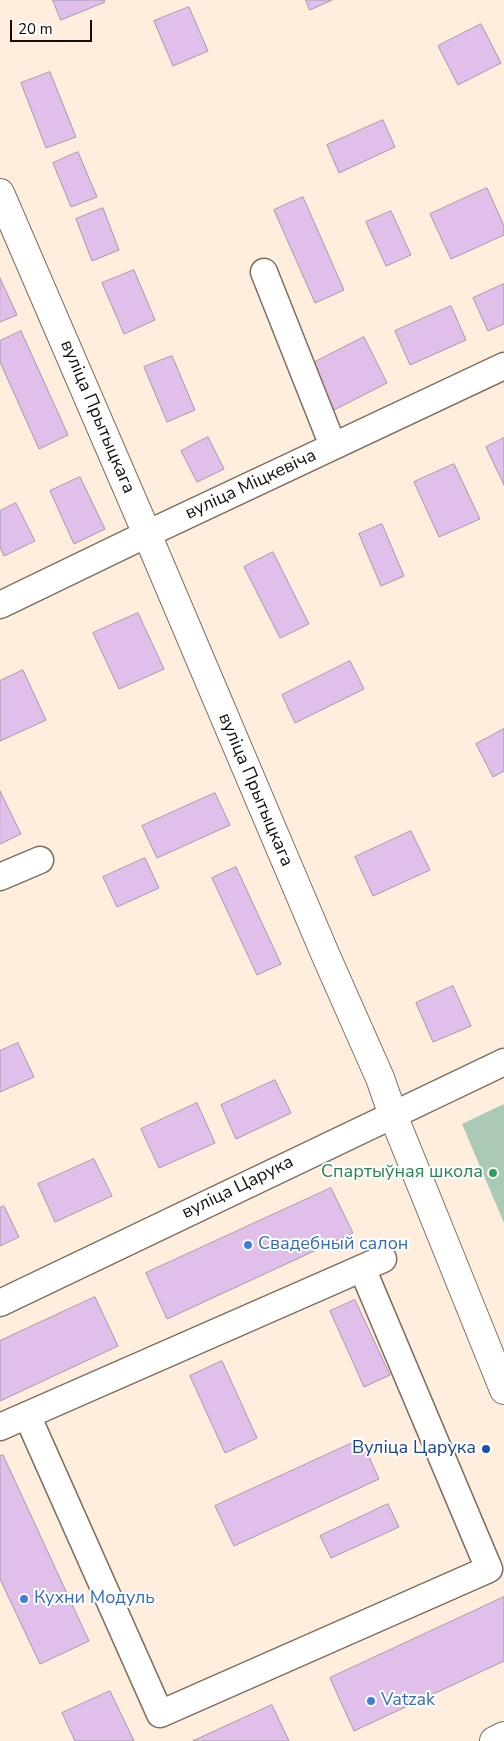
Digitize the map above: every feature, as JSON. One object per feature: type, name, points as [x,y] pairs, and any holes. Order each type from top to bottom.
[{"type":"main road","name":"вуліца Прытыцкага","points":[[0,192],[326,956],[380,1078],[393,1115],[504,1390]]},
{"type":"main road","points":[[494,1741],[504,1736]]},
{"type":"street","points":[[264,272],[333,446]]},
{"type":"street","name":"вуліца Міцкевіча","points":[[0,606],[147,534],[504,366]]},
{"type":"street","points":[[0,877],[40,860]]},
{"type":"street","name":"вуліца Царука","points":[[0,1303],[504,1062]]},
{"type":"street","points":[[0,1427],[27,1415],[372,1263],[489,1569],[160,1714],[27,1415]]},
{"type":"green space","name":"Спартыўная школа","points":[[504,1104],[504,1223],[462,1124]]},
{"type":"building","points":[[53,0],[104,0],[105,2],[61,20]]},
{"type":"building","points":[[306,0],[332,0],[310,10]]},
{"type":"building","points":[[189,7],[208,51],[173,66],[154,21]]},
{"type":"building","points":[[481,24],[501,63],[458,85],[438,46]]},
{"type":"building","points":[[50,72],[76,137],[46,148],[21,83]]},
{"type":"building","points":[[383,120],[395,147],[339,173],[327,145]]},
{"type":"building","points":[[78,152],[97,197],[71,207],[53,163]]},
{"type":"building","points":[[487,188],[504,226],[504,235],[451,259],[430,214]]},
{"type":"building","points":[[303,197],[344,290],[315,303],[274,210]]},
{"type":"building","points":[[103,208],[119,250],[92,261],[76,219]]},
{"type":"building","points":[[391,211],[411,255],[386,266],[366,222]]},
{"type":"building","points":[[134,270],[155,320],[124,334],[102,283]]},
{"type":"building","points":[[0,278],[17,315],[0,322]]},
{"type":"building","points":[[504,284],[504,324],[488,331],[473,298]]},
{"type":"building","points":[[451,306],[466,340],[410,365],[395,331]]},
{"type":"building","points":[[21,331],[68,435],[39,449],[0,362],[0,341]]},
{"type":"building","points":[[364,337],[387,383],[334,410],[311,364]]},
{"type":"building","points":[[172,356],[195,410],[167,422],[144,367]]},
{"type":"building","points":[[208,437],[224,469],[197,482],[181,451]]},
{"type":"building","points":[[504,438],[504,485],[486,447]]},
{"type":"building","points":[[454,464],[480,519],[439,537],[414,482]]},
{"type":"building","points":[[80,477],[105,529],[74,544],[50,491]]},
{"type":"building","points":[[16,503],[35,541],[4,556],[0,547],[0,511]]},
{"type":"building","points":[[382,524],[404,576],[381,586],[359,534]]},
{"type":"building","points":[[273,552],[309,624],[280,638],[244,567]]},
{"type":"building","points":[[138,613],[164,669],[119,689],[93,633]]},
{"type":"building","points":[[350,661],[364,689],[295,723],[282,695]]},
{"type":"building","points":[[23,670],[46,720],[0,741],[0,681]]},
{"type":"building","points":[[504,729],[504,771],[493,777],[476,744]]},
{"type":"building","points":[[0,791],[21,834],[0,844]]},
{"type":"building","points":[[215,793],[230,825],[157,858],[142,826]]},
{"type":"building","points":[[411,831],[430,870],[373,896],[355,857]]},
{"type":"building","points":[[145,858],[159,888],[117,907],[103,877]]},
{"type":"building","points":[[236,867],[281,964],[257,975],[212,878]]},
{"type":"building","points":[[453,986],[471,1026],[433,1042],[416,1003]]},
{"type":"building","points":[[18,1043],[34,1077],[0,1092],[0,1051]]},
{"type":"building","points":[[275,1080],[291,1113],[236,1139],[221,1105]]},
{"type":"building","points":[[197,1103],[215,1143],[159,1168],[141,1129]]},
{"type":"building","points":[[94,1159],[112,1196],[55,1222],[38,1184]]},
{"type":"building","points":[[331,1188],[353,1233],[167,1319],[146,1273]]},
{"type":"building","points":[[4,1206],[19,1237],[0,1246],[0,1208]]},
{"type":"building","points":[[95,1297],[118,1346],[0,1401],[0,1341]]},
{"type":"building","points":[[355,1300],[390,1375],[364,1387],[330,1311]]},
{"type":"building","points":[[222,1361],[257,1438],[225,1453],[190,1376]]},
{"type":"building","points":[[361,1439],[379,1479],[234,1546],[215,1506]]},
{"type":"building","points":[[3,1455],[89,1641],[40,1664],[0,1579],[0,1456]]},
{"type":"building","points":[[388,1504],[399,1527],[331,1558],[320,1536]]},
{"type":"building","points":[[504,1597],[504,1661],[354,1731],[330,1678]]},
{"type":"building","points":[[110,1691],[134,1741],[75,1741],[62,1713]]},
{"type":"building","points":[[272,1705],[289,1741],[193,1741]]},
{"type":"place","name":"Спартыўная школа","points":[[493,1173]]},
{"type":"place","name":"Свадебный салон","points":[[248,1245]]},
{"type":"place","name":"Вуліца Царука","points":[[486,1449]]},
{"type":"place","name":"Кухни Модуль","points":[[24,1599]]},
{"type":"place","name":"Vatzak","points":[[371,1701]]}]
